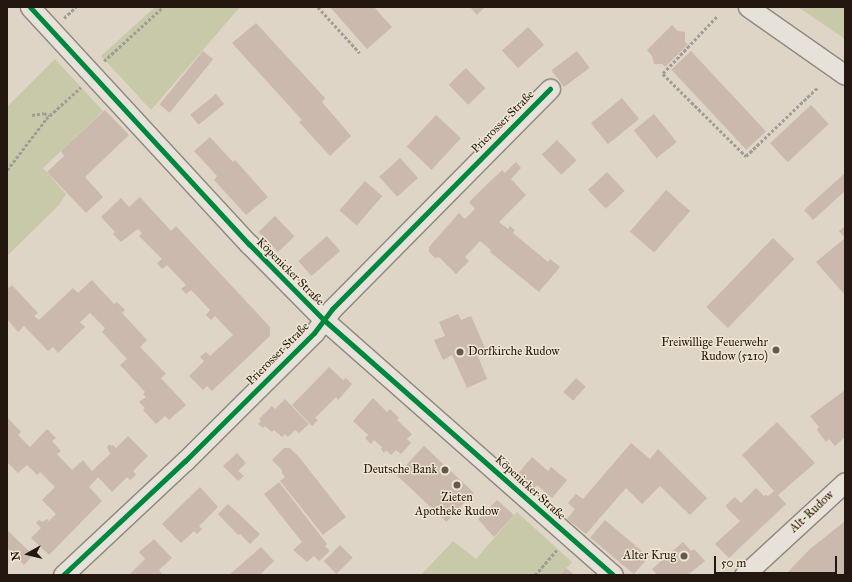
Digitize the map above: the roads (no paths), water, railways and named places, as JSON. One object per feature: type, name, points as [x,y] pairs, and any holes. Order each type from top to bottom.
[{"type":"street","name":"Köpenicker Straße","points":[[30,7],[248,244],[324,320],[612,575]]},
{"type":"street","points":[[748,7],[845,75]]},
{"type":"street","name":"Prierosser Straße","points":[[63,575],[185,461],[314,333],[332,309],[550,89]]},
{"type":"street","name":"Alt-Rudow","points":[[744,575],[845,482]]},
{"type":"place","name":"Freiwillige Feuerwehr Rudow (5210)","points":[[776,350]]},
{"type":"place","name":"Dorfkirche Rudow","points":[[460,352]]},
{"type":"place","name":"Deutsche Bank","points":[[445,470]]},
{"type":"place","name":"Zieten Apotheke Rudow","points":[[457,485]]},
{"type":"place","name":"Alter Krug","points":[[684,556]]}]
